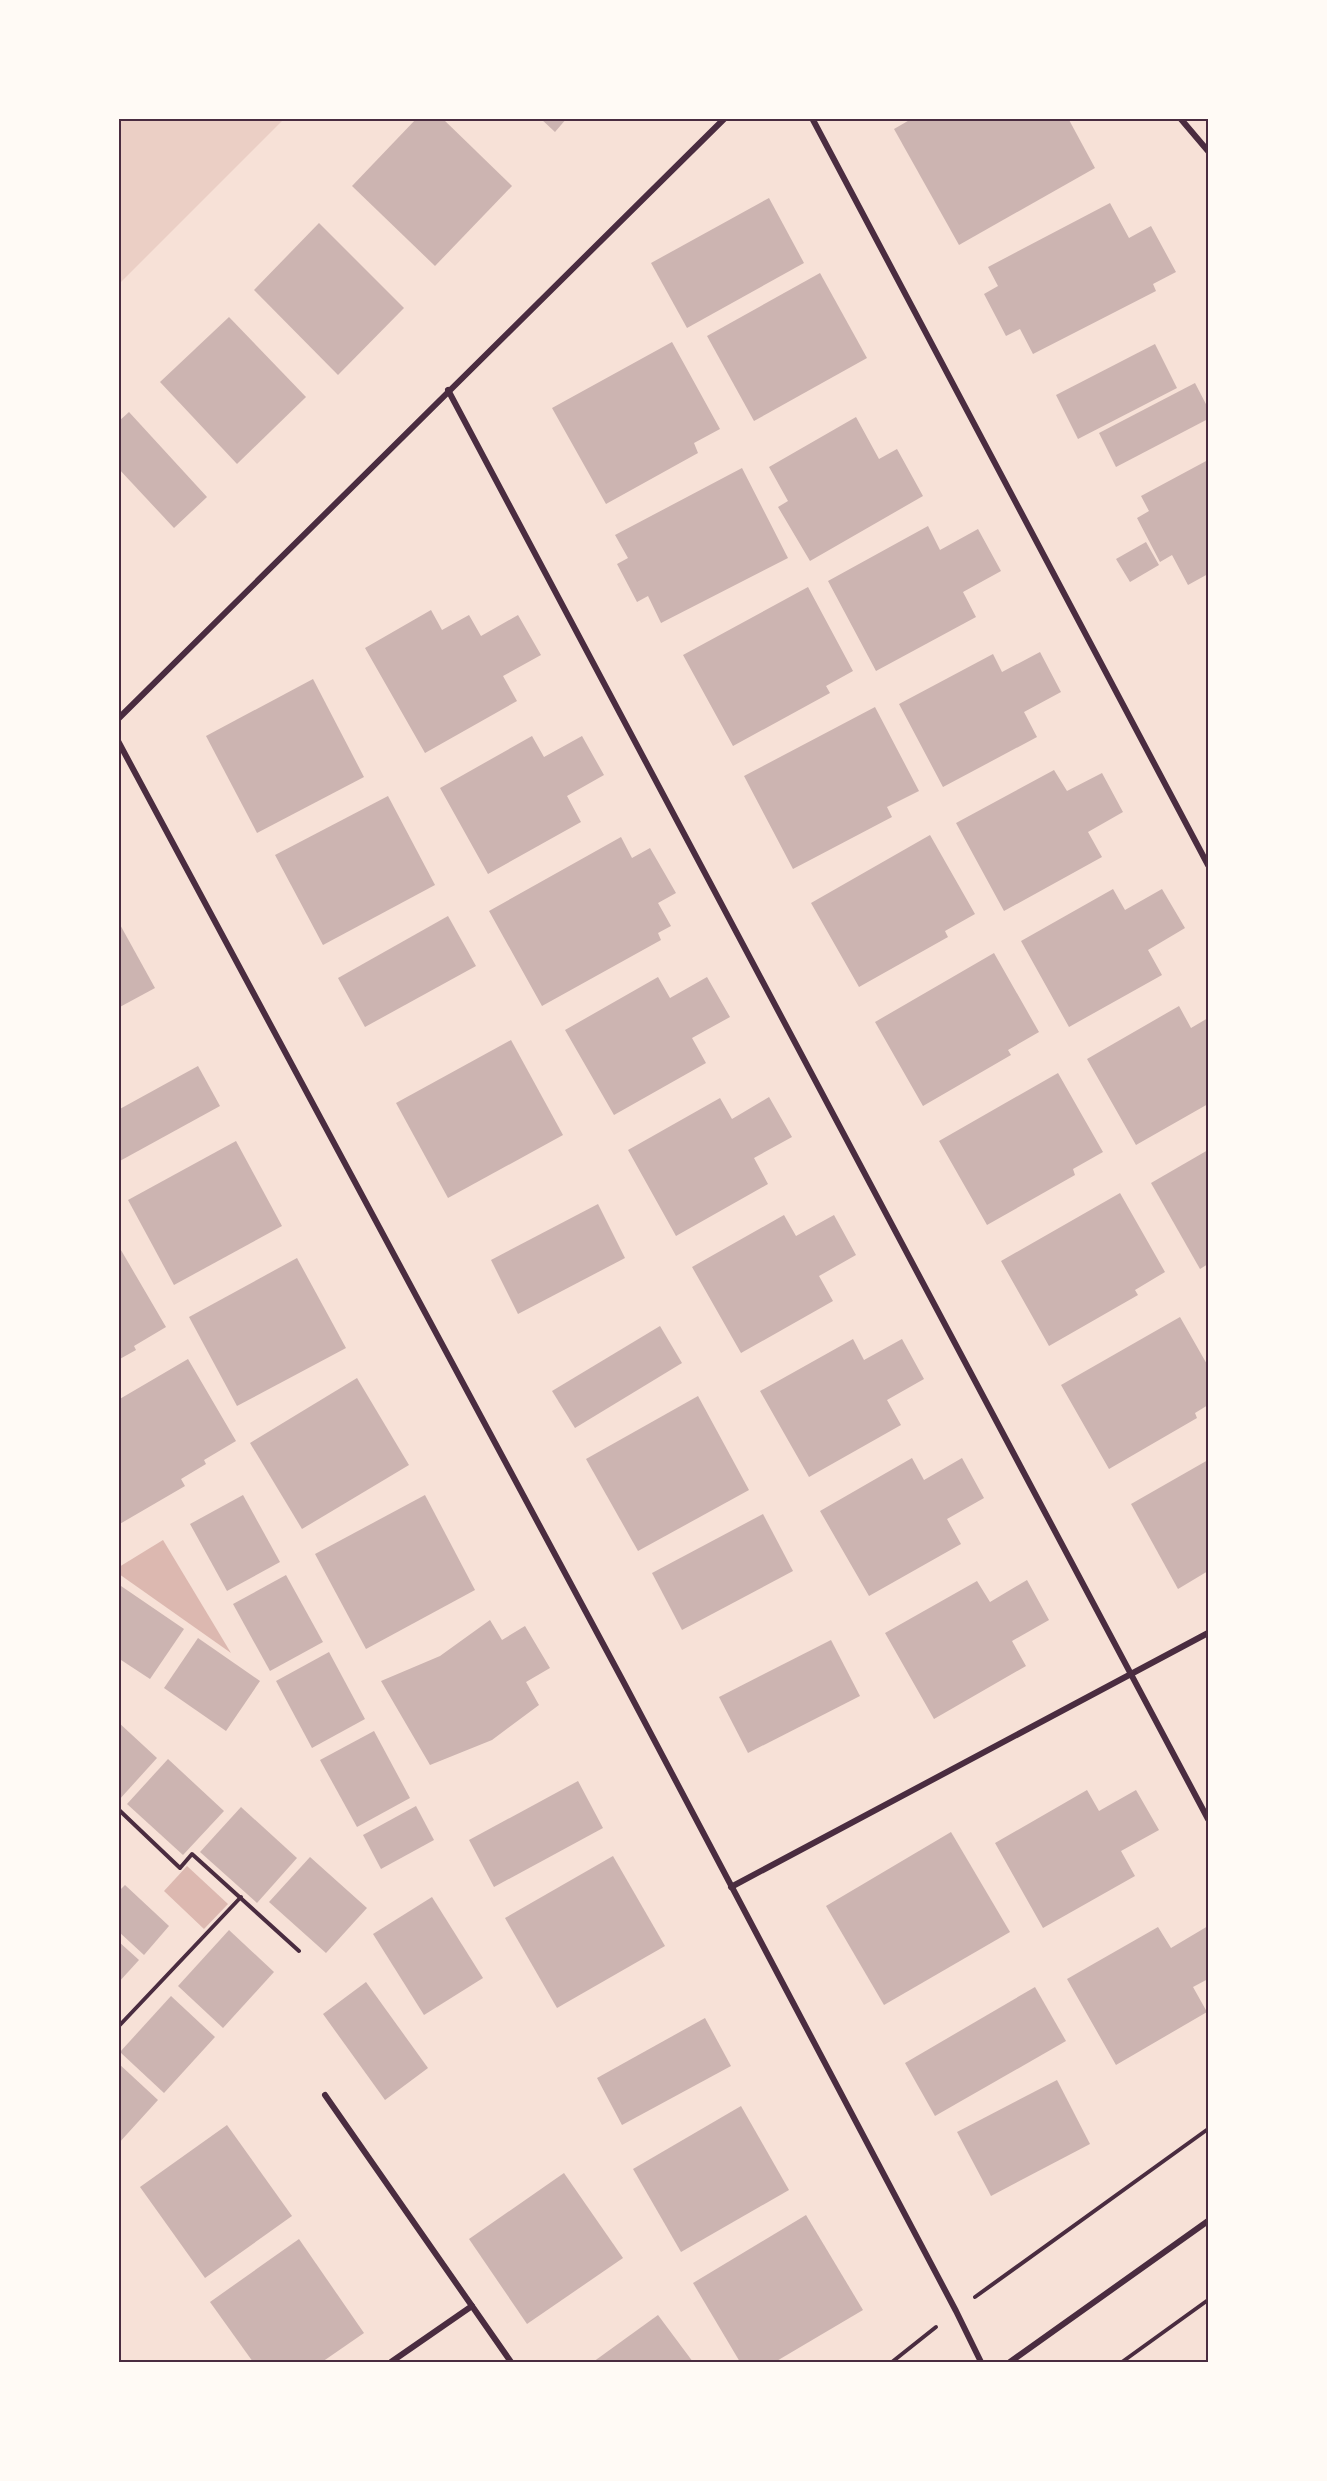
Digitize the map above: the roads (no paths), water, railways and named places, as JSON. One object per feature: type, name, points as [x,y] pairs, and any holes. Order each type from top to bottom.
[{"type":"street","points":[[118,718],[725,118]]},
{"type":"street","points":[[812,118],[1209,865]]},
{"type":"street","points":[[1180,118],[1209,151]]},
{"type":"street","points":[[448,390],[1209,1819]]},
{"type":"street","points":[[118,741],[731,1887],[981,2362]]},
{"type":"street","points":[[731,1887],[1209,1633]]},
{"type":"street","points":[[325,2095],[511,2362]]},
{"type":"street","points":[[1010,2362],[1209,2221]]},
{"type":"street","points":[[390,2362],[472,2306]]}]
